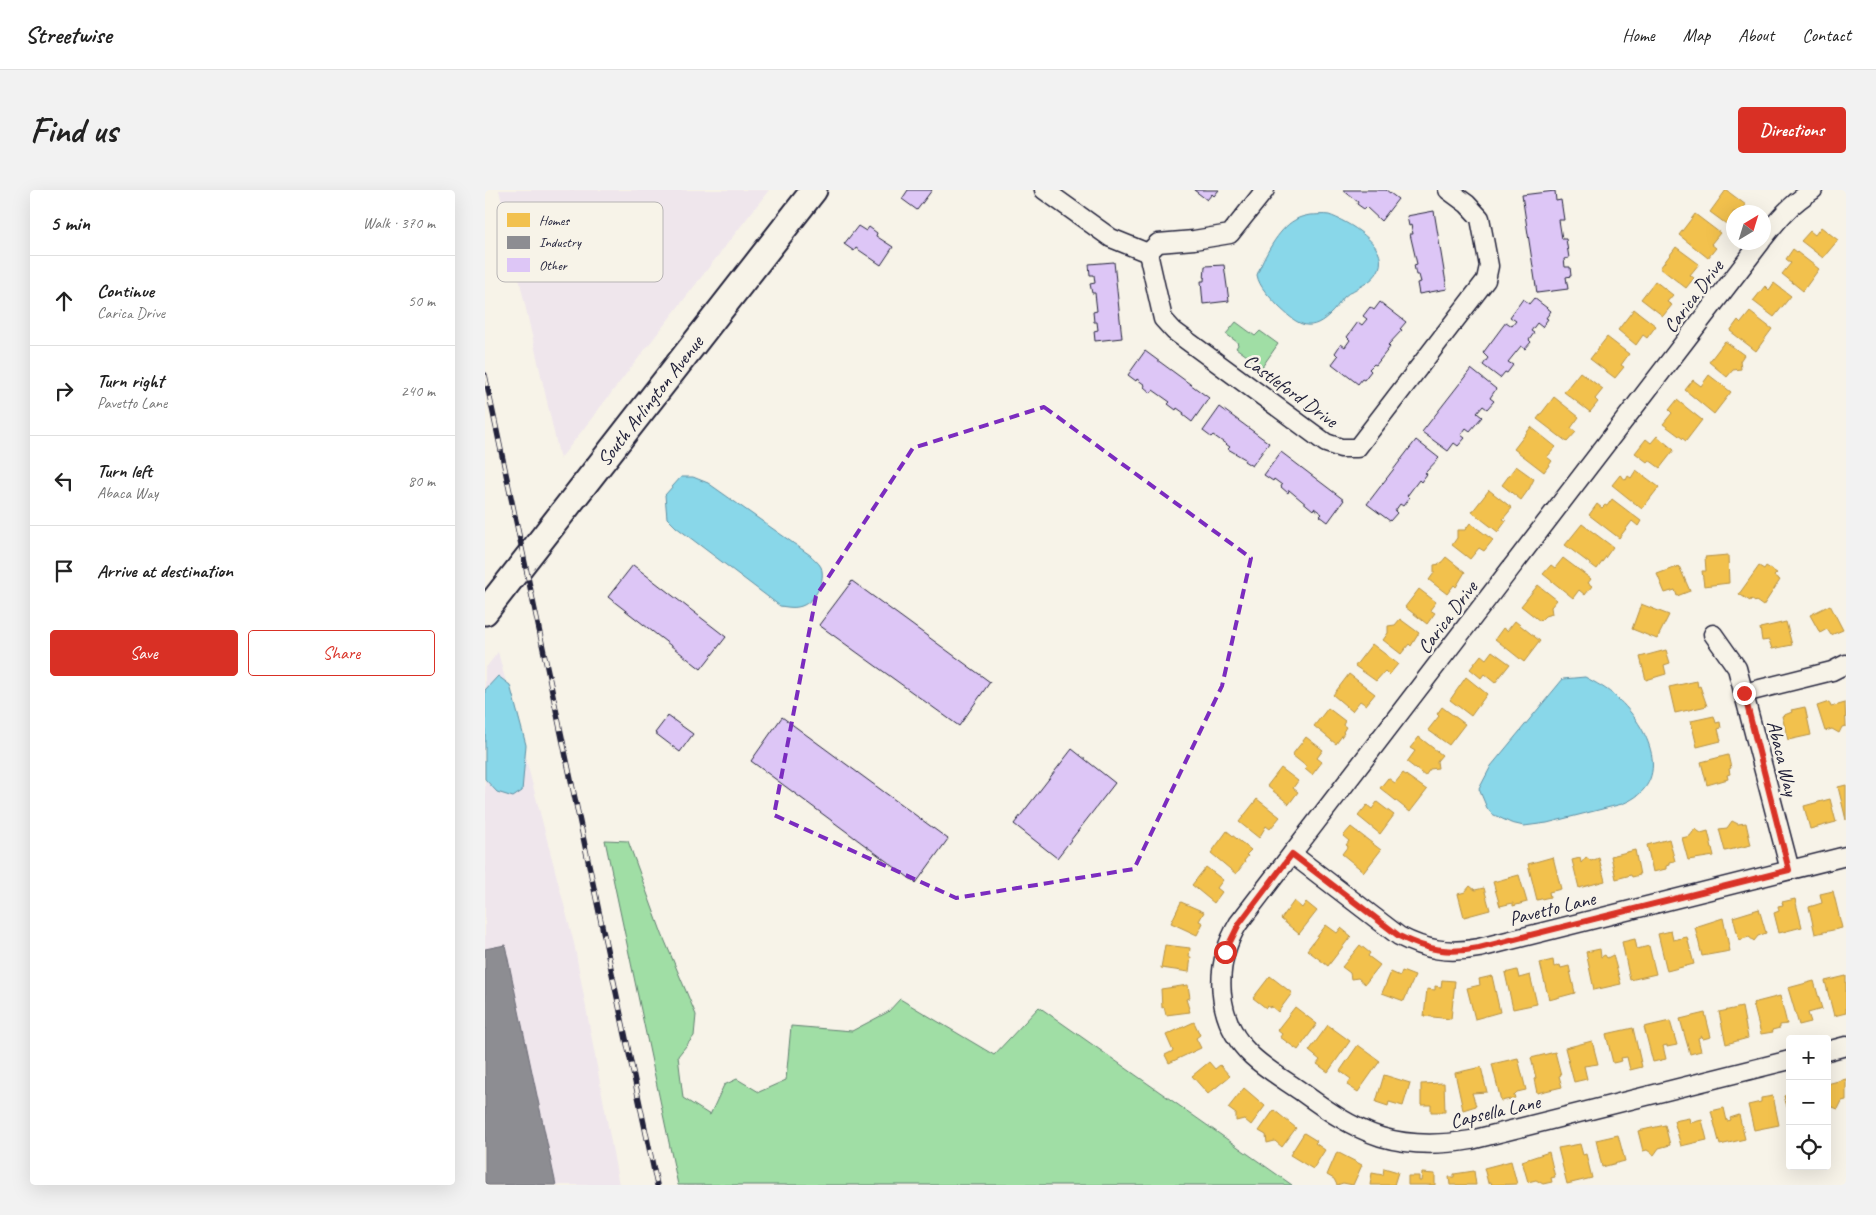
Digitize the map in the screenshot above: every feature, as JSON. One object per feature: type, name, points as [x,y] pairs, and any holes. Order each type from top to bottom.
[{"type":"main road","name":"South Arlington Avenue","points":[[485,612],[814,190]]},
{"type":"street","points":[[1044,190],[1111,238],[1148,253],[1158,243],[1231,234],[1265,190]]},
{"type":"street","name":"Castleford Drive","points":[[1148,253],[1163,319],[1174,331],[1326,444],[1341,448],[1357,448],[1486,280],[1489,266],[1480,218],[1467,204],[1448,190]]},
{"type":"street","points":[[1771,229],[1784,212],[1797,200],[1813,190]]},
{"type":"street","name":"Carica Drive","points":[[1236,1036],[1228,1022],[1221,995],[1221,968],[1225,952],[1239,924],[1755,250]]},
{"type":"street","name":"Abaca Way","points":[[1713,634],[1737,668],[1789,870]]},
{"type":"street","points":[[1744,693],[1832,671],[1846,664]]},
{"type":"street","name":"Pavetto Lane","points":[[1292,854],[1399,936],[1418,946],[1447,952],[1479,948],[1846,856]]},
{"type":"street","name":"Capsella Lane","points":[[1236,1036],[1254,1058],[1345,1122],[1382,1137],[1404,1142],[1432,1144],[1471,1140],[1786,1061]]},
{"type":"street","points":[[1831,1050],[1846,1046]]},
{"type":"highlighted area","points":[[1044,407],[1251,558],[1222,686],[1134,869],[956,898],[774,815],[816,596],[913,448]]},
{"type":"shaded area","points":[[499,190],[769,190],[560,459],[520,282],[663,282],[663,202],[502,202]]},
{"type":"shaded area","points":[[498,652],[574,943],[619,1185],[485,1185],[485,669]]},
{"type":"green space","points":[[1236,322],[1255,336],[1260,331],[1278,344],[1262,367],[1236,348],[1237,342],[1226,334]]},
{"type":"green space","points":[[605,840],[628,841],[662,934],[696,1015],[694,1036],[678,1056],[683,1098],[710,1115],[724,1085],[737,1079],[759,1092],[786,1080],[791,1026],[852,1031],[888,1012],[900,999],[994,1055],[1039,1007],[1292,1185],[678,1185]]},
{"type":"water","points":[[1310,215],[1329,215],[1355,228],[1372,243],[1378,251],[1380,260],[1379,269],[1373,278],[1344,297],[1333,311],[1321,321],[1308,325],[1296,321],[1278,306],[1262,288],[1257,275],[1268,252],[1283,230],[1297,219]]},
{"type":"water","points":[[681,477],[693,477],[708,483],[810,555],[820,565],[822,572],[821,583],[816,594],[804,605],[798,607],[780,606],[676,527],[667,518],[665,495]]},
{"type":"water","points":[[498,676],[510,685],[526,745],[522,791],[513,797],[497,792],[485,779],[485,690]]},
{"type":"water","points":[[1585,677],[1602,686],[1613,695],[1638,723],[1646,738],[1651,754],[1652,769],[1648,783],[1639,795],[1622,804],[1547,823],[1524,826],[1511,823],[1492,814],[1487,808],[1479,789],[1491,766],[1563,679]]},
{"type":"building: Homes","points":[[1726,190],[1746,205],[1726,205],[1726,224],[1710,212]]},
{"type":"building: Homes","points":[[1695,214],[1720,233],[1711,244],[1716,248],[1708,258],[1679,235]]},
{"type":"building: Homes","points":[[1821,227],[1838,240],[1823,258],[1801,241],[1810,231],[1815,235]]},
{"type":"building: Homes","points":[[1676,247],[1699,264],[1690,275],[1694,278],[1686,288],[1660,268]]},
{"type":"building: Homes","points":[[1793,249],[1819,269],[1803,291],[1782,274],[1791,263],[1786,259]]},
{"type":"building: Homes","points":[[1655,281],[1673,295],[1667,302],[1672,305],[1663,316],[1641,299]]},
{"type":"building: Homes","points":[[1774,283],[1791,296],[1774,317],[1753,301],[1765,286],[1769,290]]},
{"type":"building: Homes","points":[[1634,309],[1656,326],[1647,338],[1643,335],[1636,345],[1618,330]]},
{"type":"building: Homes","points":[[1750,312],[1772,329],[1756,351],[1730,331],[1738,320],[1741,323]]},
{"type":"building: Homes","points":[[1607,337],[1629,354],[1621,365],[1624,367],[1615,378],[1590,359]]},
{"type":"building: Homes","points":[[1725,341],[1744,355],[1740,361],[1741,369],[1733,370],[1727,377],[1709,362]]},
{"type":"building: Homes","points":[[1580,372],[1603,389],[1595,399],[1598,402],[1590,412],[1564,392]]},
{"type":"building: Homes","points":[[1709,375],[1731,392],[1714,414],[1685,390],[1693,380],[1701,386]]},
{"type":"building: Homes","points":[[1554,397],[1579,417],[1571,428],[1576,432],[1567,442],[1537,419]]},
{"type":"building: Homes","points":[[1677,400],[1702,420],[1686,441],[1663,424],[1672,413],[1669,410]]},
{"type":"building: Homes","points":[[1531,427],[1556,447],[1547,457],[1552,461],[1544,472],[1514,449]]},
{"type":"building: Homes","points":[[1657,436],[1674,450],[1660,468],[1649,460],[1647,462],[1635,453],[1646,439],[1651,443]]},
{"type":"building: Homes","points":[[1516,466],[1534,479],[1521,500],[1502,485]]},
{"type":"building: Homes","points":[[1636,470],[1659,487],[1642,509],[1612,485],[1620,475],[1626,480],[1628,476],[1631,478]]},
{"type":"building: Homes","points":[[1489,490],[1512,508],[1503,519],[1506,521],[1498,532],[1472,512]]},
{"type":"building: Homes","points":[[1612,499],[1641,521],[1638,526],[1632,521],[1619,538],[1589,515],[1597,504],[1602,508],[1605,505],[1607,506]]},
{"type":"building: Homes","points":[[1470,523],[1493,540],[1484,551],[1479,548],[1470,559],[1452,545],[1457,538],[1457,530],[1465,530]]},
{"type":"building: Homes","points":[[1582,524],[1613,547],[1597,569],[1565,545]]},
{"type":"building: Homes","points":[[1728,555],[1729,583],[1704,586],[1702,571],[1706,571],[1705,557]]},
{"type":"building: Homes","points":[[1446,557],[1465,572],[1456,587],[1454,585],[1447,594],[1429,580],[1434,573],[1434,565],[1440,564]]},
{"type":"building: Homes","points":[[1563,558],[1591,579],[1588,583],[1592,586],[1585,595],[1579,590],[1573,598],[1543,574],[1551,565],[1555,568]]},
{"type":"building: Homes","points":[[1679,566],[1690,591],[1677,596],[1675,590],[1665,593],[1657,574]]},
{"type":"building: Homes","points":[[1759,566],[1764,569],[1766,566],[1777,573],[1774,576],[1780,580],[1763,606],[1739,594]]},
{"type":"building: Homes","points":[[1538,585],[1557,600],[1551,607],[1552,614],[1545,616],[1540,621],[1521,606]]},
{"type":"building: Homes","points":[[1419,589],[1436,602],[1430,610],[1435,613],[1427,624],[1405,607]]},
{"type":"building: Homes","points":[[1641,604],[1669,615],[1657,639],[1632,629]]},
{"type":"building: Homes","points":[[1830,605],[1843,630],[1831,635],[1827,629],[1820,633],[1810,615]]},
{"type":"building: Homes","points":[[1400,619],[1419,633],[1411,646],[1409,644],[1401,654],[1383,640],[1388,633],[1388,626],[1395,625]]},
{"type":"building: Homes","points":[[1515,621],[1540,641],[1524,662],[1495,639],[1503,628],[1507,631]]},
{"type":"building: Homes","points":[[1786,622],[1792,645],[1772,649],[1769,640],[1762,641],[1760,628]]},
{"type":"building: Homes","points":[[1372,644],[1398,664],[1389,675],[1385,671],[1376,681],[1355,666]]},
{"type":"building: Homes","points":[[1666,650],[1670,663],[1664,665],[1666,674],[1646,680],[1640,657]]},
{"type":"building: Homes","points":[[1492,651],[1510,664],[1495,683],[1484,674],[1481,678],[1470,669],[1481,655],[1486,659]]},
{"type":"building: Homes","points":[[1349,674],[1375,694],[1366,705],[1360,701],[1352,711],[1333,695]]},
{"type":"building: Homes","points":[[1466,677],[1487,694],[1471,716],[1450,700]]},
{"type":"building: Homes","points":[[1697,681],[1707,706],[1675,713],[1669,687]]},
{"type":"building: Homes","points":[[1829,702],[1831,707],[1845,703],[1846,726],[1842,727],[1839,733],[1832,729],[1825,731],[1817,706]]},
{"type":"building: Homes","points":[[1442,707],[1465,724],[1449,745],[1428,730],[1439,716],[1437,714]]},
{"type":"building: Homes","points":[[1805,707],[1811,735],[1788,740],[1782,716],[1792,712],[1791,710]]},
{"type":"building: Homes","points":[[1328,708],[1345,721],[1343,725],[1346,727],[1344,733],[1336,744],[1314,726]]},
{"type":"building: Homes","points":[[1714,716],[1716,723],[1720,722],[1721,728],[1718,729],[1721,741],[1697,747],[1691,721]]},
{"type":"building: Homes","points":[[1306,737],[1323,750],[1317,758],[1322,762],[1312,775],[1305,769],[1307,767],[1292,755]]},
{"type":"building: Homes","points":[[1419,737],[1442,755],[1437,761],[1438,768],[1430,769],[1425,776],[1407,762],[1415,751],[1410,748]]},
{"type":"building: Homes","points":[[1728,755],[1731,768],[1729,769],[1730,774],[1727,775],[1728,779],[1707,785],[1701,762]]},
{"type":"building: Homes","points":[[1281,768],[1298,781],[1293,788],[1298,792],[1289,804],[1267,786]]},
{"type":"building: Homes","points":[[1403,773],[1427,790],[1410,812],[1380,788],[1388,778],[1395,783]]},
{"type":"building: Homes","points":[[1846,785],[1846,820],[1838,787]]},
{"type":"building: Homes","points":[[1257,799],[1280,817],[1270,829],[1266,826],[1259,838],[1239,822]]},
{"type":"building: Homes","points":[[1830,799],[1836,822],[1810,829],[1804,806]]},
{"type":"building: Homes","points":[[1377,802],[1394,815],[1380,834],[1358,816],[1367,805],[1372,809]]},
{"type":"building: Homes","points":[[1732,821],[1738,824],[1746,823],[1751,845],[1725,851],[1719,829],[1727,828]]},
{"type":"building: Homes","points":[[1351,827],[1381,850],[1364,872],[1342,854],[1349,841],[1343,836]]},
{"type":"building: Homes","points":[[1695,829],[1701,833],[1708,831],[1714,856],[1688,860],[1682,838],[1690,836]]},
{"type":"building: Homes","points":[[1227,831],[1251,850],[1246,855],[1248,856],[1245,862],[1236,874],[1211,853]]},
{"type":"building: Homes","points":[[1669,839],[1675,861],[1669,862],[1666,869],[1653,872],[1647,845]]},
{"type":"building: Homes","points":[[1635,850],[1640,875],[1616,879],[1611,856]]},
{"type":"building: Homes","points":[[1553,857],[1561,889],[1549,892],[1550,897],[1537,900],[1528,864]]},
{"type":"building: Homes","points":[[1586,857],[1591,861],[1599,858],[1605,881],[1579,888],[1572,860],[1580,858],[1581,863]]},
{"type":"building: Homes","points":[[1206,867],[1223,880],[1217,888],[1222,892],[1214,903],[1192,885]]},
{"type":"building: Homes","points":[[1519,875],[1527,902],[1513,906],[1513,903],[1500,906],[1493,882]]},
{"type":"building: Homes","points":[[1470,886],[1475,890],[1484,888],[1490,910],[1464,917],[1458,894],[1465,892]]},
{"type":"building: Homes","points":[[1833,891],[1842,928],[1815,934],[1809,907],[1822,903],[1820,894]]},
{"type":"building: Homes","points":[[1795,899],[1802,927],[1779,933],[1774,913],[1779,911],[1778,906],[1783,905],[1782,902]]},
{"type":"building: Homes","points":[[1294,901],[1302,908],[1306,902],[1317,911],[1299,934],[1281,919]]},
{"type":"building: Homes","points":[[1181,902],[1204,912],[1199,921],[1203,923],[1197,935],[1171,923]]},
{"type":"building: Homes","points":[[1759,909],[1766,933],[1758,936],[1754,941],[1749,937],[1739,940],[1733,917]]},
{"type":"building: Homes","points":[[1723,918],[1730,951],[1702,956],[1695,927]]},
{"type":"building: Homes","points":[[1326,925],[1337,933],[1341,928],[1351,936],[1328,966],[1307,950]]},
{"type":"building: Homes","points":[[1671,931],[1673,940],[1687,937],[1694,964],[1667,971],[1658,934]]},
{"type":"building: Homes","points":[[1635,939],[1637,949],[1649,946],[1656,974],[1630,980],[1622,942]]},
{"type":"building: Homes","points":[[1165,945],[1190,948],[1189,972],[1161,968]]},
{"type":"building: Homes","points":[[1360,945],[1370,953],[1368,956],[1380,965],[1365,984],[1358,978],[1351,979],[1350,973],[1342,967]]},
{"type":"building: Homes","points":[[1600,949],[1601,957],[1605,955],[1607,958],[1613,955],[1621,984],[1594,990],[1586,952]]},
{"type":"building: Homes","points":[[1553,960],[1554,967],[1560,965],[1561,968],[1569,966],[1575,993],[1549,1000],[1540,963]]},
{"type":"building: Homes","points":[[1517,970],[1519,978],[1530,975],[1537,1004],[1513,1009],[1505,973]]},
{"type":"building: Homes","points":[[1402,971],[1415,976],[1404,1001],[1382,993],[1391,972],[1400,976]]},
{"type":"building: Homes","points":[[1270,976],[1292,993],[1278,1012],[1271,1006],[1266,1008],[1253,998]]},
{"type":"building: Homes","points":[[1492,976],[1500,1012],[1475,1019],[1467,988],[1480,985],[1479,979]]},
{"type":"building: Homes","points":[[1846,976],[1846,1013],[1834,1016],[1825,981]]},
{"type":"building: Homes","points":[[1442,980],[1455,981],[1451,1019],[1424,1016],[1427,989],[1435,990],[1435,986],[1441,987]]},
{"type":"building: Homes","points":[[1814,981],[1822,1009],[1808,1013],[1811,1022],[1799,1025],[1788,988]]},
{"type":"building: Homes","points":[[1188,985],[1190,998],[1186,999],[1190,1012],[1166,1015],[1164,1007],[1162,1008],[1161,989]]},
{"type":"building: Homes","points":[[1780,996],[1787,1024],[1780,1025],[1780,1028],[1772,1030],[1773,1032],[1761,1034],[1753,1003]]},
{"type":"building: Homes","points":[[1295,1007],[1317,1024],[1298,1050],[1280,1037],[1282,1034],[1277,1030]]},
{"type":"building: Homes","points":[[1742,1007],[1748,1038],[1726,1044],[1719,1012]]},
{"type":"building: Homes","points":[[1705,1013],[1711,1037],[1703,1039],[1702,1036],[1698,1038],[1701,1051],[1690,1054],[1680,1019]]},
{"type":"building: Homes","points":[[1670,1021],[1677,1045],[1663,1046],[1666,1059],[1653,1062],[1644,1027]]},
{"type":"building: Homes","points":[[1194,1022],[1200,1035],[1196,1038],[1201,1048],[1169,1063],[1165,1055],[1173,1051],[1166,1035]]},
{"type":"building: Homes","points":[[1328,1025],[1350,1041],[1328,1072],[1317,1064],[1320,1060],[1309,1051]]},
{"type":"building: Homes","points":[[1633,1028],[1642,1067],[1630,1070],[1627,1057],[1621,1058],[1622,1061],[1613,1063],[1606,1034]]},
{"type":"building: Homes","points":[[1592,1041],[1598,1064],[1584,1066],[1587,1079],[1574,1082],[1565,1048]]},
{"type":"building: Homes","points":[[1358,1045],[1380,1061],[1358,1092],[1347,1085],[1351,1079],[1340,1071]]},
{"type":"building: Homes","points":[[1555,1052],[1562,1087],[1537,1093],[1534,1079],[1536,1078],[1531,1058]]},
{"type":"building: Homes","points":[[1518,1058],[1526,1090],[1517,1092],[1514,1095],[1515,1098],[1501,1101],[1492,1064]]},
{"type":"building: Homes","points":[[1209,1062],[1215,1069],[1220,1065],[1230,1076],[1208,1094],[1192,1076]]},
{"type":"building: Homes","points":[[1481,1067],[1487,1092],[1472,1093],[1476,1106],[1463,1110],[1455,1073]]},
{"type":"building: Homes","points":[[1384,1075],[1410,1083],[1403,1106],[1389,1102],[1388,1106],[1376,1102]]},
{"type":"building: Homes","points":[[1846,1079],[1846,1100],[1842,1101],[1838,1109],[1831,1106],[1831,1083]]},
{"type":"building: Homes","points":[[1444,1083],[1445,1112],[1431,1112],[1431,1105],[1421,1105],[1421,1084]]},
{"type":"building: Homes","points":[[1244,1088],[1265,1106],[1251,1125],[1244,1119],[1236,1121],[1236,1114],[1228,1108]]},
{"type":"building: Homes","points":[[1773,1096],[1779,1125],[1754,1130],[1748,1105],[1761,1102],[1761,1098]]},
{"type":"building: Homes","points":[[1724,1108],[1727,1121],[1739,1115],[1745,1139],[1720,1145],[1711,1111]]},
{"type":"building: Homes","points":[[1274,1110],[1296,1128],[1282,1147],[1275,1141],[1267,1143],[1266,1135],[1259,1131]]},
{"type":"building: Homes","points":[[1689,1118],[1690,1123],[1702,1120],[1707,1140],[1681,1146],[1674,1121]]},
{"type":"building: Homes","points":[[1665,1125],[1670,1145],[1659,1148],[1654,1155],[1647,1150],[1643,1151],[1638,1131]]},
{"type":"building: Homes","points":[[1304,1133],[1317,1141],[1315,1143],[1325,1150],[1313,1169],[1290,1155]]},
{"type":"building: Homes","points":[[1618,1135],[1625,1161],[1602,1167],[1596,1140]]},
{"type":"building: Homes","points":[[1580,1144],[1583,1155],[1586,1154],[1592,1178],[1567,1184],[1558,1148]]},
{"type":"building: Homes","points":[[1337,1152],[1362,1165],[1353,1185],[1343,1183],[1337,1185],[1334,1179],[1327,1175]]},
{"type":"building: Homes","points":[[1549,1152],[1555,1177],[1551,1178],[1552,1182],[1543,1184],[1536,1180],[1528,1182],[1522,1161]]},
{"type":"building: Homes","points":[[1511,1161],[1517,1184],[1492,1185],[1491,1182],[1488,1183],[1484,1168]]},
{"type":"building: Homes","points":[[1384,1168],[1398,1172],[1394,1185],[1370,1185],[1372,1173],[1383,1175]]},
{"type":"building: Homes","points":[[1474,1171],[1476,1185],[1450,1185],[1449,1177],[1454,1177],[1454,1174]]},
{"type":"building: Homes","points":[[1422,1173],[1435,1174],[1435,1185],[1408,1185],[1408,1176],[1419,1176],[1419,1181],[1421,1181]]},
{"type":"building: Industry","points":[[505,945],[556,1185],[485,1185],[485,949]]},
{"type":"building: Other","points":[[908,190],[932,190],[917,210],[902,199]]},
{"type":"building: Other","points":[[1194,190],[1219,190],[1207,200]]},
{"type":"building: Other","points":[[1343,190],[1386,190],[1398,199],[1381,221],[1366,207],[1364,209],[1357,204],[1358,202]]},
{"type":"building: Other","points":[[1555,191],[1556,201],[1561,200],[1564,220],[1559,220],[1562,239],[1566,239],[1569,258],[1564,259],[1565,267],[1570,267],[1571,276],[1566,277],[1568,289],[1537,293],[1522,195]]},
{"type":"building: Other","points":[[1434,211],[1447,289],[1419,294],[1417,283],[1421,282],[1419,275],[1416,275],[1414,265],[1417,264],[1410,234],[1413,234],[1407,216]]},
{"type":"building: Other","points":[[858,226],[866,231],[869,227],[877,233],[876,236],[893,247],[881,265],[856,248],[854,251],[844,244]]},
{"type":"building: Other","points":[[1114,262],[1122,338],[1095,341],[1094,331],[1098,330],[1097,322],[1094,322],[1093,312],[1097,311],[1095,293],[1092,293],[1090,284],[1095,283],[1094,275],[1090,275],[1089,264]]},
{"type":"building: Other","points":[[1224,265],[1229,301],[1203,304],[1201,281],[1204,281],[1205,266]]},
{"type":"building: Other","points":[[1534,298],[1551,311],[1546,318],[1548,319],[1542,327],[1537,323],[1531,331],[1534,333],[1529,340],[1531,342],[1525,349],[1521,346],[1508,362],[1513,365],[1500,378],[1483,365],[1488,358],[1483,353],[1506,322],[1512,326],[1516,321],[1510,317],[1523,299],[1529,304]]},
{"type":"building: Other","points":[[1380,302],[1406,322],[1400,329],[1402,330],[1388,345],[1390,347],[1376,365],[1374,364],[1369,369],[1371,371],[1364,380],[1362,379],[1358,384],[1332,364],[1338,356],[1335,353],[1341,344],[1345,347],[1350,340],[1347,337],[1358,322],[1362,325],[1367,319],[1363,316],[1370,307],[1374,310]]},
{"type":"building: Other","points":[[1145,351],[1209,398],[1192,422],[1183,415],[1184,413],[1168,404],[1170,402],[1153,390],[1151,393],[1144,387],[1145,385],[1128,375]]},
{"type":"building: Other","points":[[1471,369],[1496,389],[1490,398],[1494,401],[1487,409],[1483,406],[1477,413],[1482,417],[1470,431],[1466,428],[1461,435],[1465,438],[1458,446],[1454,443],[1448,451],[1422,432]]},
{"type":"building: Other","points":[[1220,407],[1269,443],[1252,466],[1244,461],[1245,459],[1228,449],[1230,447],[1213,435],[1211,437],[1203,431]]},
{"type":"building: Other","points":[[1416,440],[1439,458],[1425,473],[1427,474],[1421,482],[1419,480],[1407,496],[1409,498],[1403,506],[1400,504],[1395,511],[1397,513],[1390,521],[1367,504]]},
{"type":"building: Other","points":[[1281,452],[1344,500],[1328,522],[1314,508],[1313,510],[1289,490],[1288,493],[1274,479],[1273,481],[1264,475]]},
{"type":"building: Other","points":[[633,565],[726,637],[701,669],[608,597]]},
{"type":"building: Other","points":[[852,581],[990,682],[959,726],[819,625]]},
{"type":"building: Other","points":[[668,716],[693,734],[680,752],[655,733]]},
{"type":"building: Other","points":[[782,717],[948,839],[916,883],[751,761]]},
{"type":"building: Other","points":[[1072,749],[1115,783],[1057,858],[1014,824]]},
{"type":"railway","points":[[485,375],[657,1185]]},
{"type":"route","points":[[1225,952],[1232,934],[1292,854],[1399,936],[1418,946],[1447,952],[1479,948],[1789,870],[1744,693]]}]
